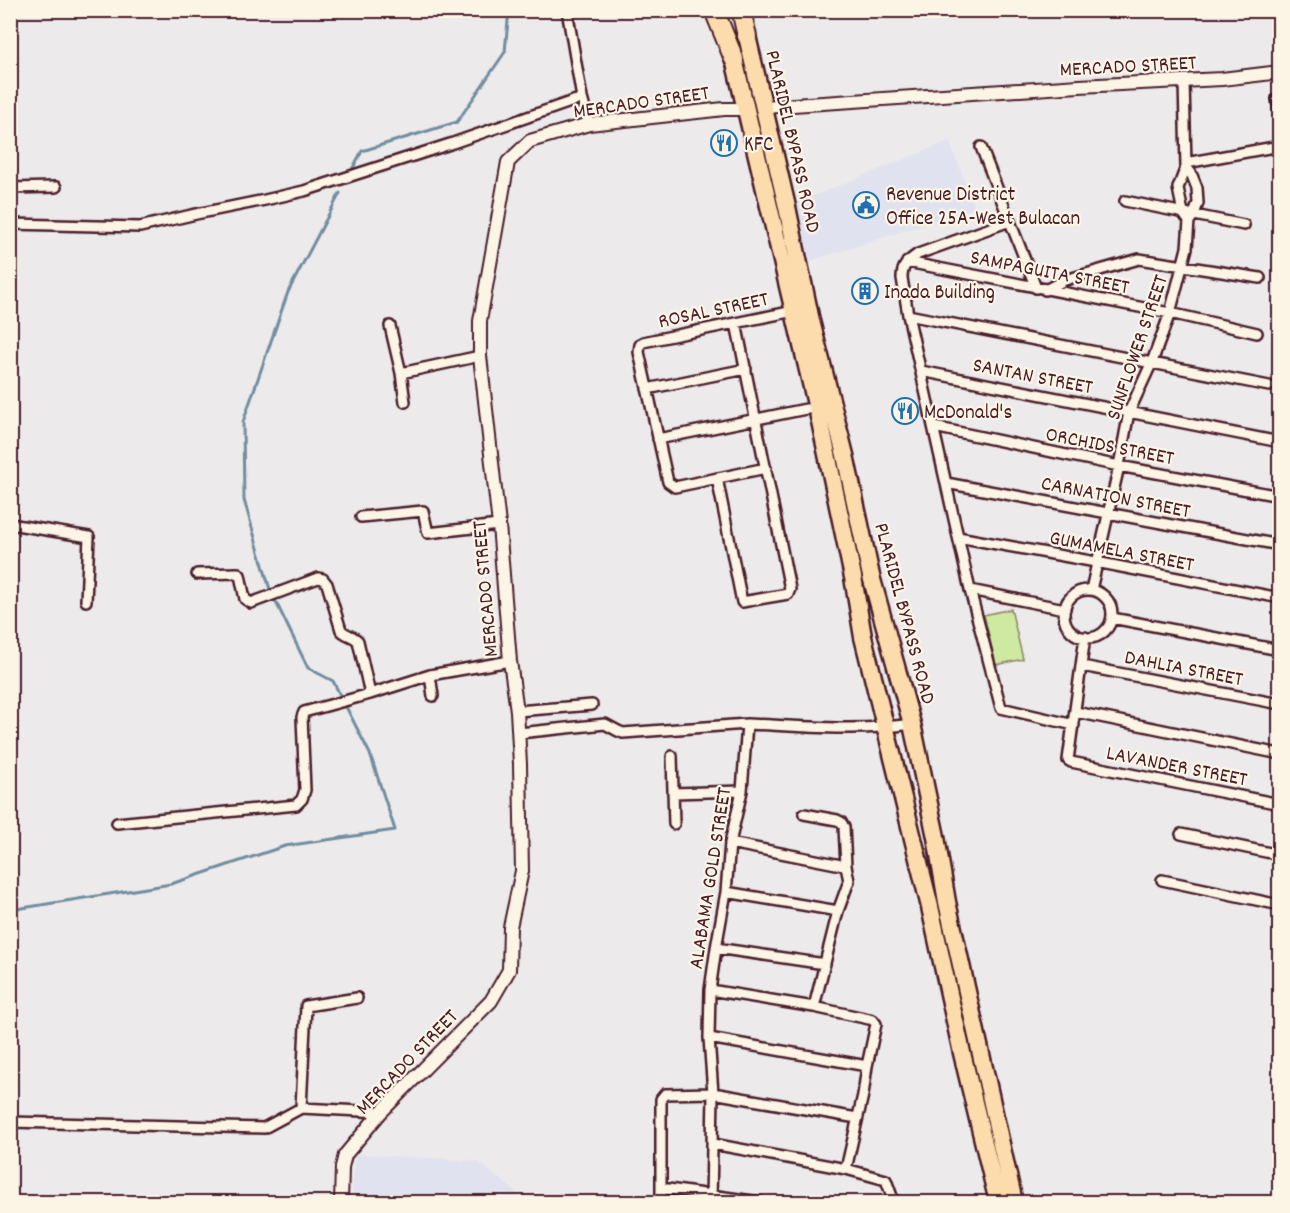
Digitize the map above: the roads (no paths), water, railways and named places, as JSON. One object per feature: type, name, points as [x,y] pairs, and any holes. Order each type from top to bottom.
[{"type":"highway","points":[[714,10],[734,59]]},
{"type":"highway","points":[[724,10],[734,59]]},
{"type":"highway","points":[[742,10],[747,36]]},
{"type":"highway","name":"PLARIDEL BYPASS ROAD","points":[[747,36],[755,108],[794,311],[853,577],[862,637],[930,907],[998,1203]]},
{"type":"highway","name":"PLARIDEL BYPASS ROAD","points":[[734,59],[755,108],[787,207],[871,576],[912,724],[947,902],[1014,1203]]},
{"type":"street","points":[[567,10],[582,98],[589,124]]},
{"type":"street","name":"MERCADO STREET","points":[[341,1203],[342,1167],[345,1155],[381,1112],[491,1001],[509,970],[510,927],[522,871],[519,734],[480,356],[480,321],[508,162],[530,141],[589,124],[724,110],[1079,86],[1222,79],[1280,72]]},
{"type":"street","name":"SUNFLOWER STREET","points":[[1091,590],[1129,412],[1152,363],[1170,313],[1187,248],[1189,216],[1178,188],[1186,165],[1184,81]]},
{"type":"street","points":[[10,224],[140,227],[265,200],[304,191],[439,148],[582,98]]},
{"type":"street","points":[[1277,99],[1280,115]]},
{"type":"street","points":[[1186,165],[1280,146]]},
{"type":"street","points":[[981,147],[1010,221],[1041,289],[1139,259],[1260,278]]},
{"type":"street","name":"SUNFLOWER STREET","points":[[1186,165],[1197,188],[1198,203],[1189,216]]},
{"type":"street","points":[[10,188],[56,187]]},
{"type":"street","points":[[1125,201],[1189,216],[1244,225]]},
{"type":"street","points":[[1010,221],[918,254],[907,262],[903,267],[902,278],[908,315],[970,590],[1001,708],[1074,725],[1085,637]]},
{"type":"street","name":"SAMPAGUITA STREET","points":[[907,262],[1170,313],[1257,333]]},
{"type":"street","name":"ROSAL STREET","points":[[647,389],[639,352],[640,345],[644,342],[794,311]]},
{"type":"street","points":[[908,315],[1269,386]]},
{"type":"street","points":[[717,478],[742,602],[788,594],[790,589],[736,323]]},
{"type":"street","points":[[390,327],[405,402]]},
{"type":"street","points":[[401,373],[480,356]]},
{"type":"street","points":[[746,369],[647,389],[668,482],[671,485],[675,487],[765,468]]},
{"type":"street","name":"SANTAN STREET","points":[[921,371],[1280,442]]},
{"type":"street","points":[[658,439],[806,409],[817,409]]},
{"type":"street","name":"ORCHIDS STREET","points":[[934,427],[1119,466],[1280,496]]},
{"type":"street","name":"CARNATION STREET","points":[[946,483],[1280,545]]},
{"type":"street","points":[[361,517],[423,511],[428,532],[499,525]]},
{"type":"street","points":[[10,524],[89,537],[86,601]]},
{"type":"street","name":"GUMAMELA STREET","points":[[958,537],[1280,598]]},
{"type":"street","points":[[197,574],[238,573],[245,599],[251,603],[318,578],[323,579],[327,584],[341,630],[358,641],[370,694]]},
{"type":"street","points":[[970,590],[1065,609]]},
{"type":"street","points":[[1083,590],[1091,590],[1105,596],[1112,610],[1112,618],[1109,625],[1099,635],[1085,637],[1071,631],[1064,617],[1065,609],[1071,597],[1083,590]]},
{"type":"street","points":[[1112,618],[1280,650]]},
{"type":"street","points":[[117,823],[296,805],[302,799],[305,790],[302,717],[304,712],[430,675],[510,661]]},
{"type":"street","name":"DAHLIA STREET","points":[[1082,666],[1280,704]]},
{"type":"street","points":[[430,675],[434,696]]},
{"type":"street","points":[[517,711],[591,705]]},
{"type":"street","points":[[1076,712],[1280,754]]},
{"type":"street","points":[[519,734],[606,723],[623,733],[747,724],[854,729],[912,724]]},
{"type":"street","name":"ALABAMA GOLD STREET","points":[[711,1199],[713,1093],[709,1038],[710,990],[726,892],[730,843],[742,791],[747,724]]},
{"type":"street","name":"LAVANDER STREET","points":[[1074,725],[1068,760],[1071,762],[1280,804]]},
{"type":"street","points":[[672,756],[674,824]]},
{"type":"street","points":[[673,793],[742,791]]},
{"type":"street","points":[[804,814],[841,822],[844,827],[849,881],[838,911],[814,1006]]},
{"type":"street","points":[[1181,834],[1280,855]]},
{"type":"street","points":[[730,843],[846,866]]},
{"type":"street","points":[[1162,880],[1280,905]]},
{"type":"street","points":[[726,892],[838,911]]},
{"type":"street","points":[[716,948],[825,964]]},
{"type":"street","points":[[710,990],[814,1006],[873,1020],[876,1024],[846,1169]]},
{"type":"street","points":[[301,1108],[306,1006],[357,998]]},
{"type":"street","points":[[709,1038],[867,1066]]},
{"type":"street","points":[[661,1203],[662,1099],[665,1094],[713,1093],[857,1118]]},
{"type":"street","points":[[10,1122],[264,1128],[301,1108],[381,1112]]},
{"type":"street","points":[[713,1144],[846,1169],[886,1180],[894,1203]]},
{"type":"street","points":[[661,1188],[711,1199],[760,1203]]},
{"type":"waterway","points":[[349,175],[362,151],[457,122],[505,52],[509,10]]},
{"type":"waterway","points":[[271,593],[244,500],[243,422],[288,292],[340,193]]},
{"type":"waterway","points":[[10,910],[171,884],[285,846],[395,830],[370,754],[333,681],[308,668],[274,598]]},
{"type":"place","name":"KFC","points":[[724,143]]},
{"type":"place","name":"Revenue District Office 25A-West Bulacan","points":[[866,205]]},
{"type":"place","name":"Inada Building","points":[[865,291]]},
{"type":"place","name":"McDonald's","points":[[905,411]]}]
